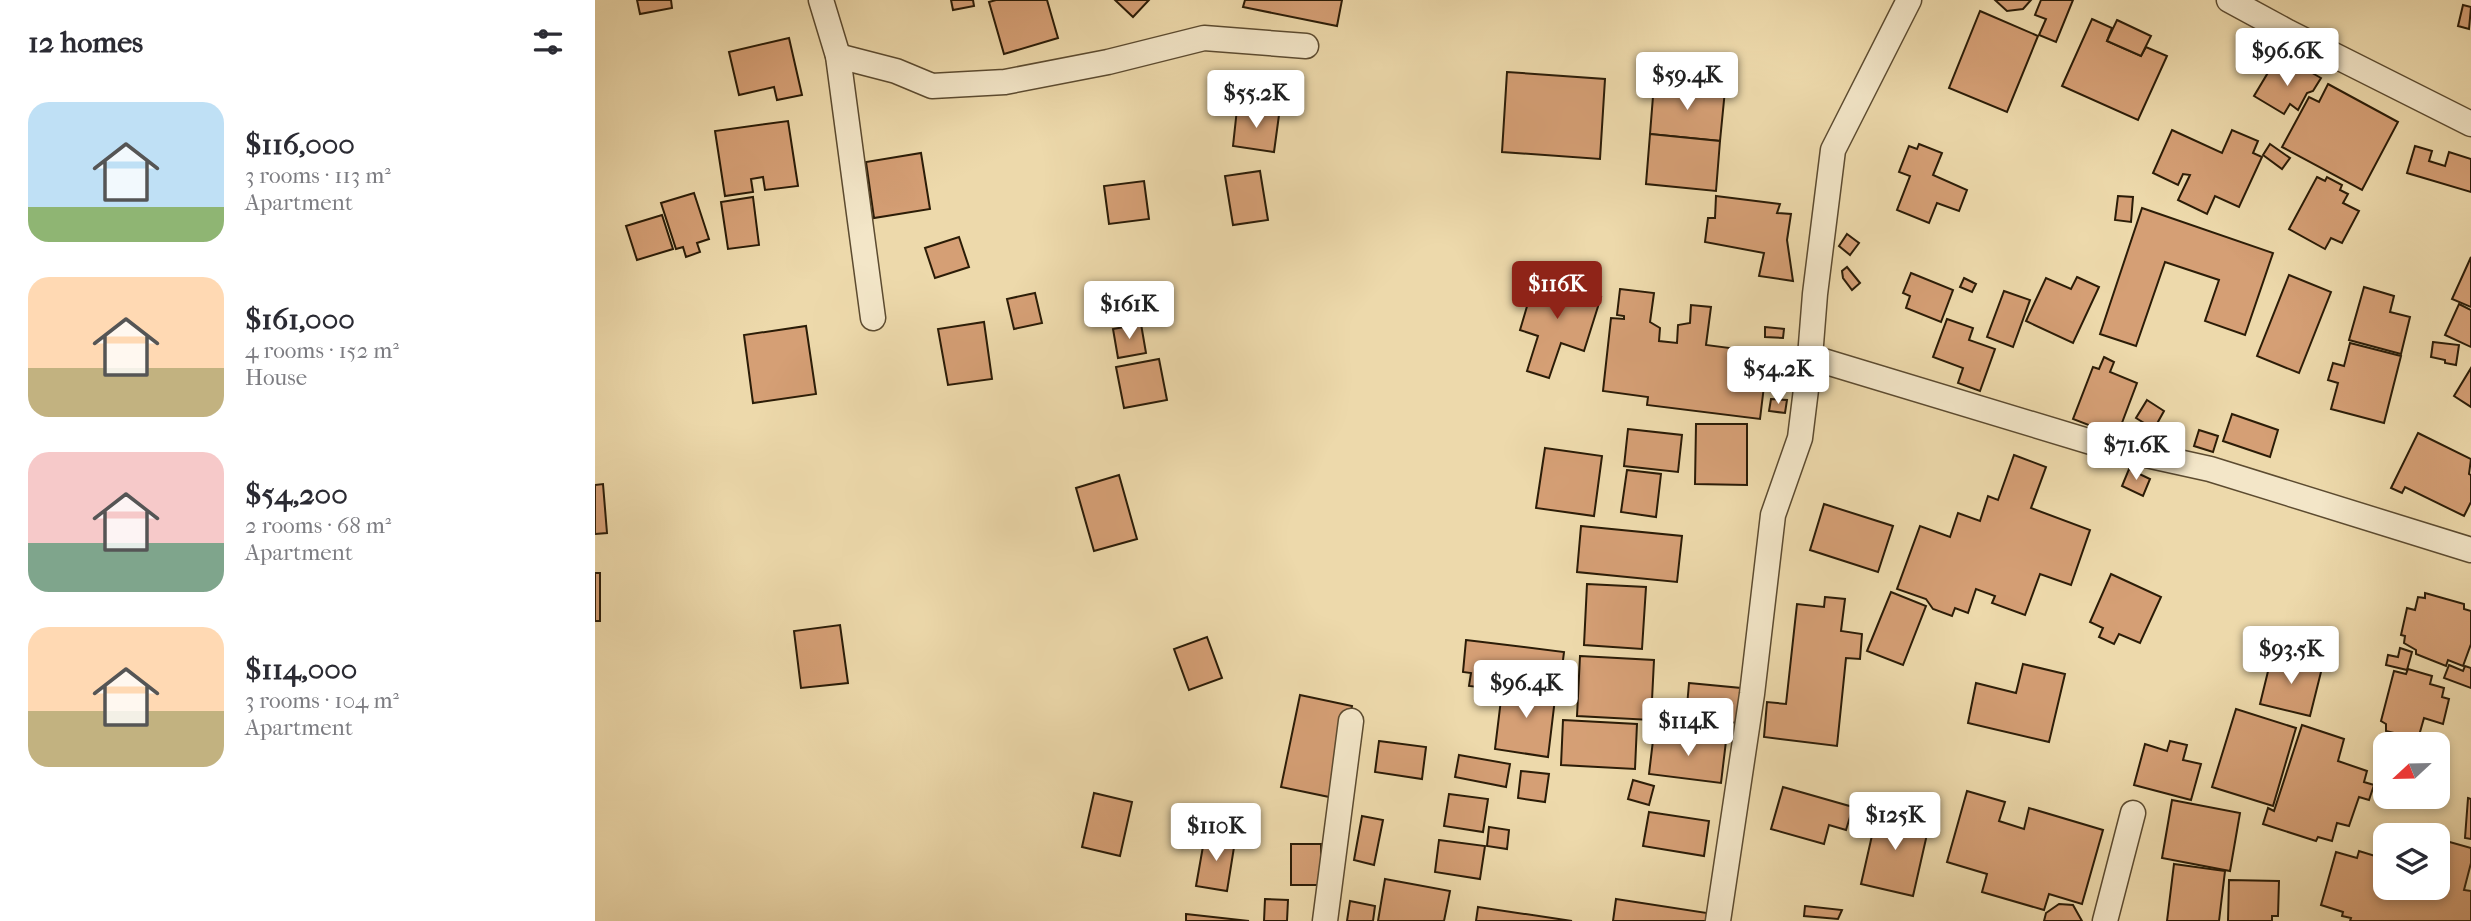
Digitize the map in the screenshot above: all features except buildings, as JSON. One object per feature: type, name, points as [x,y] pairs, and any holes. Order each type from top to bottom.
[{"type":"street","points":[[821,0],[838,56],[873,318]]},
{"type":"street","points":[[1718,921],[1752,694],[1773,515],[1800,438],[1833,150],[1909,0]]},
{"type":"street","points":[[2229,0],[2471,124]]},
{"type":"street","points":[[838,56],[896,71],[932,86],[1005,82],[1108,62],[1204,38],[1306,46]]},
{"type":"street","points":[[1810,357],[2101,445],[2210,469],[2471,550]]},
{"type":"street","points":[[1325,921],[1351,721]]},
{"type":"street","points":[[2105,921],[2133,813]]}]
